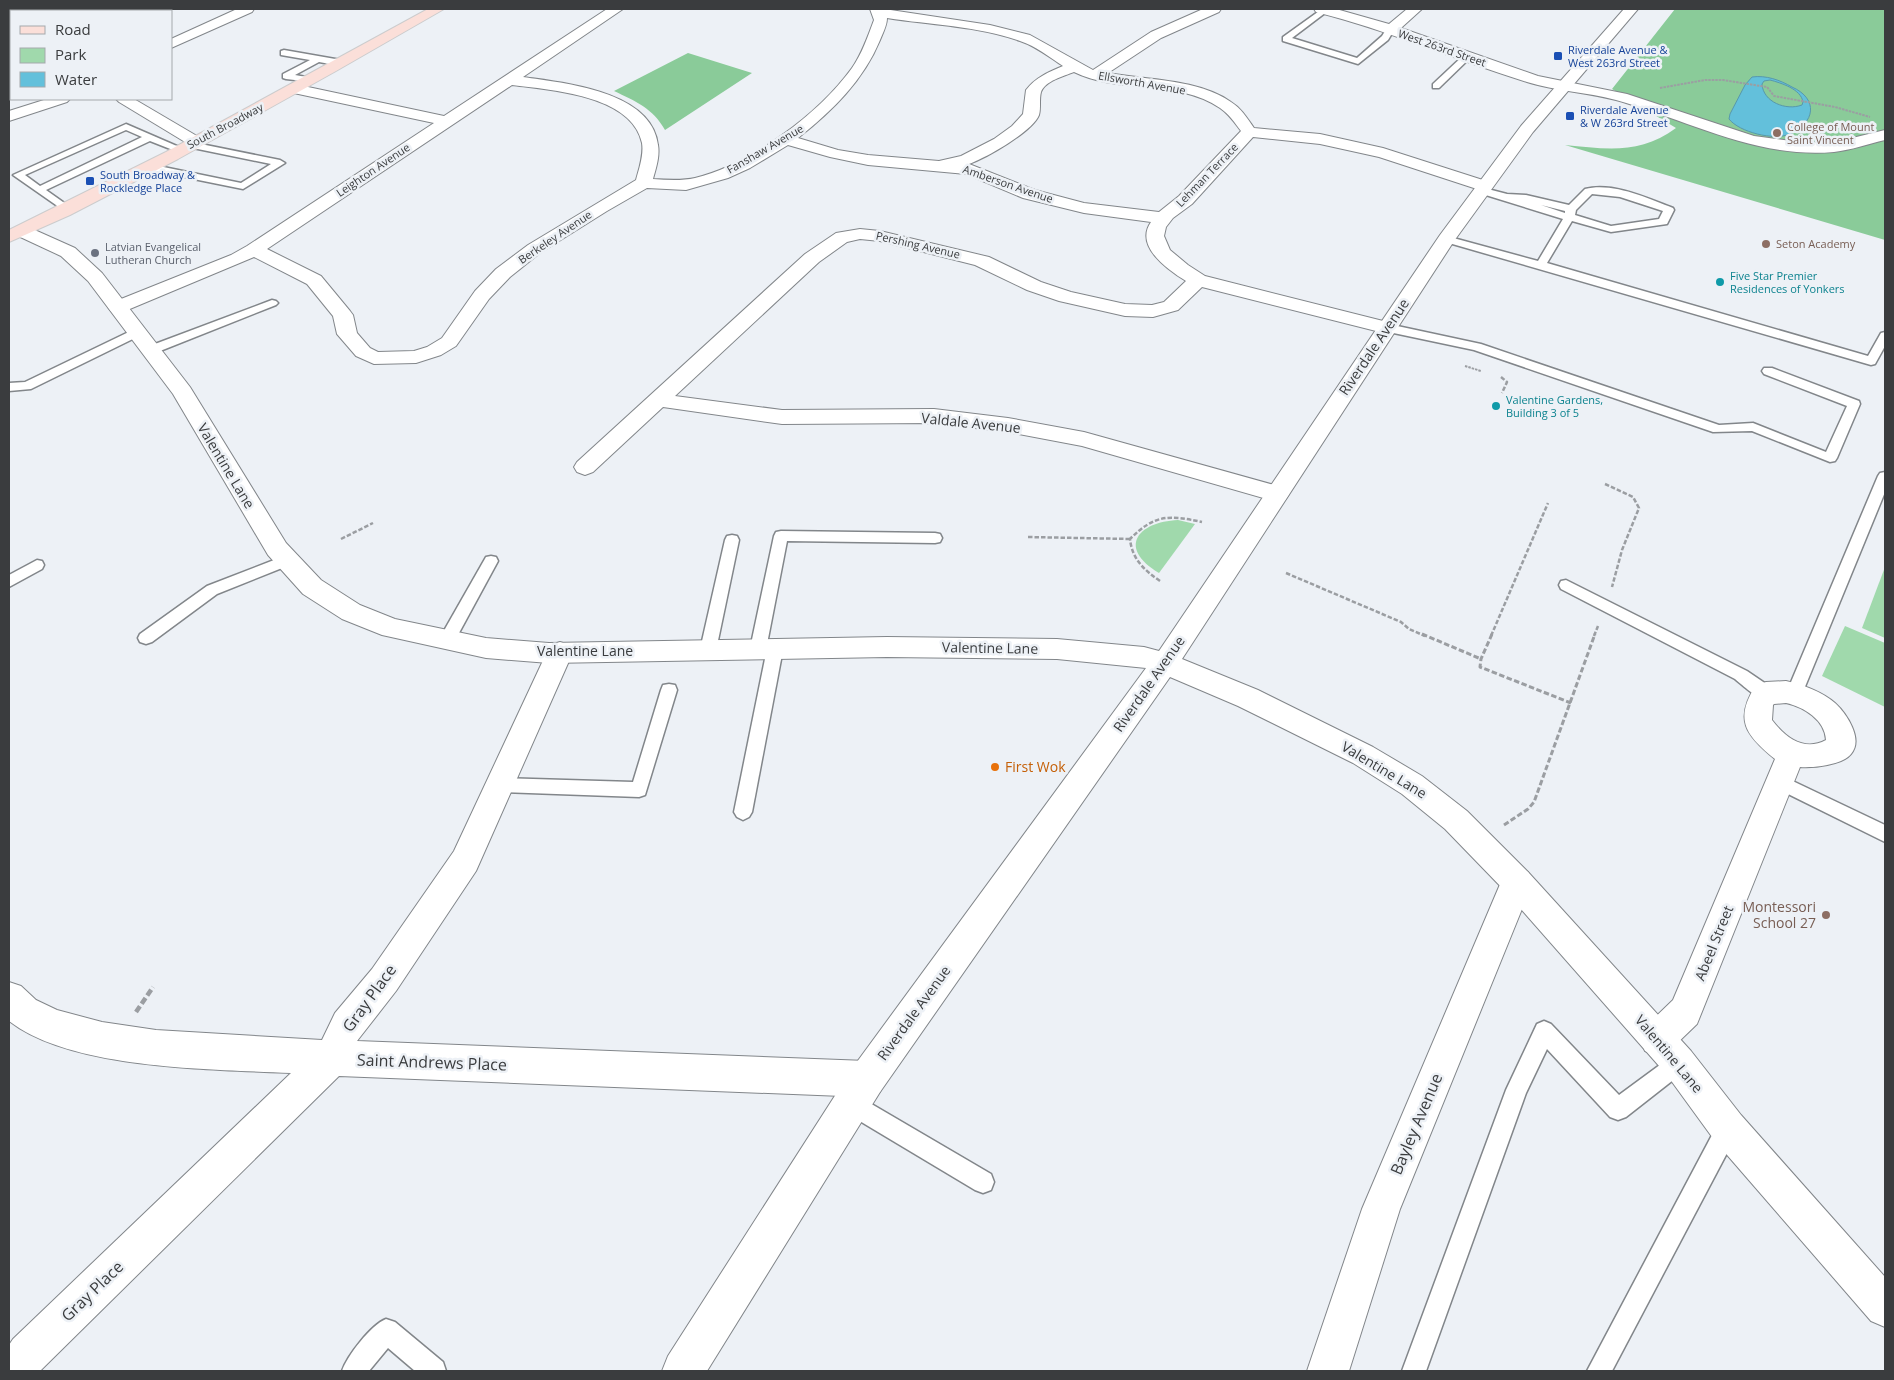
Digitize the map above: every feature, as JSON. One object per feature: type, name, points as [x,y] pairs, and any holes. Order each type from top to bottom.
[{"type":"main road","name":"South Broadway","points":[[16,234],[149,167],[294,89],[312,70],[340,63],[437,9]]},
{"type":"street","points":[[172,44],[247,9]]},
{"type":"street","name":"Leighton Avenue","points":[[118,307],[238,259],[254,250],[445,121],[511,80],[616,9]]},
{"type":"street","points":[[1095,74],[1156,36],[1214,9]]},
{"type":"street","name":"West 263rd Street","points":[[1323,9],[1535,79],[1620,97],[1719,130],[1748,146],[1781,156],[1801,156],[1829,151],[1834,147],[1885,135]]},
{"type":"street","points":[[1390,30],[1415,9]]},
{"type":"street","name":"Riverdale Avenue","points":[[683,1371],[859,1091],[1165,663],[1446,239],[1527,129],[1631,9]]},
{"type":"street","name":"Ellsworth Avenue","points":[[878,11],[982,28],[1025,38],[1040,44],[1072,67],[1095,74],[1169,86],[1221,102],[1232,110],[1249,132]]},
{"type":"street","name":"Fanshaw Avenue","points":[[644,183],[683,185],[700,182],[751,160],[812,121],[833,100],[859,68],[881,20],[878,11]]},
{"type":"street","points":[[939,166],[966,160],[1000,142],[1031,115],[1034,90],[1042,81],[1072,67]]},
{"type":"street","points":[[511,80],[580,90],[633,112],[645,127],[650,143],[644,183]]},
{"type":"street","points":[[294,89],[445,121]]},
{"type":"street","points":[[9,116],[59,100]]},
{"type":"street","points":[[125,100],[190,145]]},
{"type":"street","points":[[1249,132],[1320,139],[1383,153],[1482,188]]},
{"type":"street","name":"Lehman Terrace","points":[[1163,218],[1186,200],[1249,132]]},
{"type":"street","name":"Amberson Avenue","points":[[786,139],[836,154],[868,160],[968,169],[1029,194],[1084,208],[1163,218]]},
{"type":"street","name":"Berkeley Avenue","points":[[254,250],[314,280],[343,315],[347,334],[363,352],[374,358],[416,357],[434,351],[449,342],[482,295],[503,273],[534,249],[601,206],[644,183]]},
{"type":"street","points":[[1163,218],[1156,233],[1158,244],[1164,256],[1178,269],[1198,280],[1388,328]]},
{"type":"street","name":"Valentine Lane","points":[[16,234],[68,252],[95,277],[182,392],[277,549],[312,587],[352,612],[391,628],[486,648],[560,652],[887,647],[1057,648],[1144,657],[1165,663],[1299,722],[1363,755],[1412,785],[1456,820],[1517,882],[1679,1063],[1728,1128],[1885,1307]]},
{"type":"street","name":"Pershing Avenue","points":[[584,467],[812,258],[842,237],[860,234],[880,236],[950,252],[982,261],[1034,286],[1066,297],[1097,306],[1125,310],[1153,311],[1171,306],[1198,280]]},
{"type":"street","name":"Valdale Avenue","points":[[657,400],[782,417],[934,416],[1008,425],[1084,439],[1276,494]]},
{"type":"street","name":"Gray Place","points":[[14,1371],[28,1354],[330,1059],[347,1025],[384,980],[465,861],[560,652]]},
{"type":"street","points":[[1780,694],[1811,700],[1825,710],[1836,722],[1842,735],[1841,746],[1829,754],[1815,756],[1785,768],[1769,738],[1756,719],[1757,704],[1780,694]]},
{"type":"street","name":"Abeel Street","points":[[1657,1039],[1685,1012],[1785,768]]},
{"type":"street","name":"Bayley Avenue","points":[[1337,1367],[1381,1208],[1517,882]]},
{"type":"street","name":"Saint Andrews Place","points":[[9,998],[29,1015],[66,1030],[109,1041],[159,1048],[859,1091]]},
{"type":"lane","points":[[1323,9],[1286,39],[1358,61],[1385,38],[1390,30]]},
{"type":"lane","points":[[284,53],[312,70]]},
{"type":"lane","points":[[1436,86],[1468,56]]},
{"type":"lane","points":[[66,209],[18,175],[126,127],[150,137],[280,163],[243,186],[149,167]]},
{"type":"lane","points":[[39,190],[150,137]]},
{"type":"lane","points":[[1482,188],[1507,197],[1526,198],[1570,213],[1611,229],[1663,222],[1668,210],[1641,199],[1608,190],[1589,191],[1570,213],[1541,264]]},
{"type":"lane","points":[[1446,239],[1541,264],[1871,361],[1885,336]]},
{"type":"lane","points":[[9,387],[27,386],[144,342],[272,303]]},
{"type":"lane","points":[[1388,328],[1477,347],[1718,429],[1753,427],[1830,458],[1854,404],[1768,371]]},
{"type":"lane","points":[[1566,585],[1780,694],[1885,476]]},
{"type":"lane","points":[[743,812],[767,649],[764,611],[781,536],[935,538]]},
{"type":"lane","points":[[708,650],[732,540]]},
{"type":"lane","points":[[146,638],[212,590],[287,560]]},
{"type":"lane","points":[[447,640],[491,561]]},
{"type":"lane","points":[[9,582],[36,565]]},
{"type":"lane","points":[[499,785],[639,790],[669,690]]},
{"type":"lane","points":[[1785,768],[1885,834]]},
{"type":"lane","points":[[1414,1371],[1517,1090],[1544,1030],[1618,1109],[1679,1063]]},
{"type":"lane","points":[[859,1091],[983,1182]]},
{"type":"lane","points":[[1599,1371],[1728,1128]]},
{"type":"lane","points":[[354,1371],[386,1331],[434,1371]]},
{"type":"path","points":[[1620,97],[1694,81],[1723,80],[1767,87],[1774,96],[1814,103],[1876,119]]},
{"type":"path","points":[[1457,363],[1484,372]]},
{"type":"path","points":[[1492,374],[1501,377],[1507,382],[1502,393]]},
{"type":"path","points":[[1504,825],[1510,819],[1531,808],[1534,802],[1606,606],[1622,550],[1639,508],[1633,497],[1605,484]]},
{"type":"path","points":[[1548,503],[1481,659],[1480,667],[1571,703]]},
{"type":"path","points":[[1160,581],[1137,563],[1130,551],[1130,539],[1141,526],[1157,517],[1180,518],[1202,522]]},
{"type":"path","points":[[341,539],[373,523]]},
{"type":"path","points":[[1028,537],[1130,539]]},
{"type":"path","points":[[1286,573],[1401,622],[1410,629],[1481,659]]},
{"type":"path","points":[[135,1013],[153,987]]},
{"type":"green space","name":"College of Mount Saint Vincent","points":[[1675,9],[1885,9],[1885,240],[1565,145],[1595,148],[1636,146],[1663,137],[1676,128],[1612,89]]},
{"type":"green space","points":[[688,53],[752,73],[665,130],[649,111],[614,91]]},
{"type":"green space","points":[[1178,520],[1195,524],[1159,573],[1146,564],[1138,554],[1137,538],[1143,531],[1152,526]]},
{"type":"green space","points":[[1885,567],[1885,638],[1862,628]]},
{"type":"green space","points":[[1845,626],[1885,643],[1885,707],[1822,676]]},
{"type":"water","points":[[1752,77],[1762,77],[1787,84],[1801,92],[1810,104],[1809,117],[1805,124],[1790,134],[1783,136],[1766,136],[1740,128],[1729,119],[1745,85]],"holes":[[[1770,80],[1795,90],[1801,97],[1802,105],[1789,107],[1776,104],[1766,96],[1763,90],[1762,84],[1764,81]]]},
{"type":"place","name":"Riverdale Avenue & West 263rd Street","points":[[1558,56]]},
{"type":"place","name":"Riverdale Avenue & W 263rd Street","points":[[1570,116]]},
{"type":"place","name":"College of Mount Saint Vincent","points":[[1777,133]]},
{"type":"place","name":"South Broadway & Rockledge Place","points":[[90,181]]},
{"type":"place","name":"Seton Academy","points":[[1766,244]]},
{"type":"place","name":"Latvian Evangelical Lutheran Church","points":[[95,253]]},
{"type":"place","name":"Five Star Premier Residences of Yonkers","points":[[1720,282]]},
{"type":"place","name":"Valentine Gardens, Building 3 of 5","points":[[1496,406]]},
{"type":"place","name":"First Wok","points":[[995,767]]},
{"type":"place","name":"Montessori School 27","points":[[1826,915]]}]
